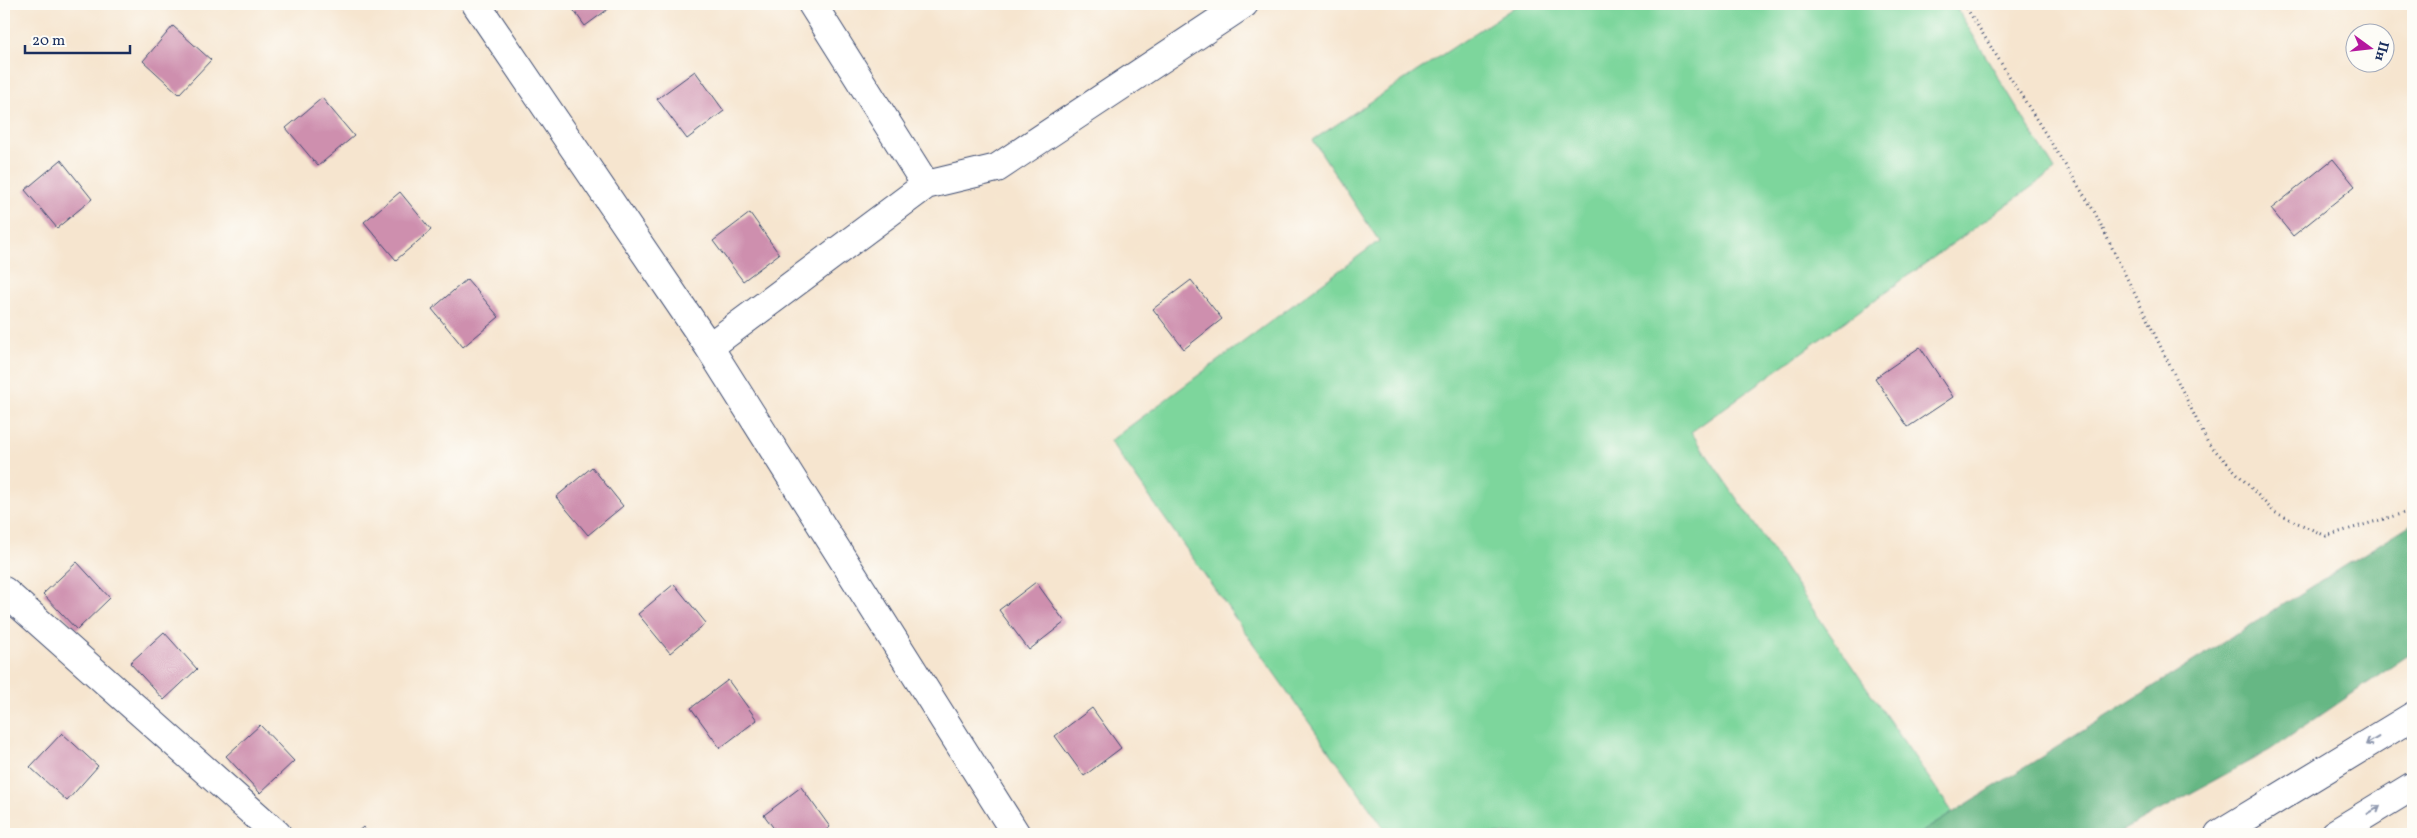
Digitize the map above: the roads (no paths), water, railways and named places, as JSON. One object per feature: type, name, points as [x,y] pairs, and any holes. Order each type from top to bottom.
[{"type":"street","points":[[476,4],[709,346],[1016,834]]},
{"type":"street","points":[[812,4],[926,185]]},
{"type":"street","points":[[709,346],[926,185],[997,168],[1244,4]]},
{"type":"street","points":[[4,591],[277,834]]},
{"type":"street","points":[[2218,834],[2413,716]]},
{"type":"street","points":[[2334,834],[2413,786]]}]
